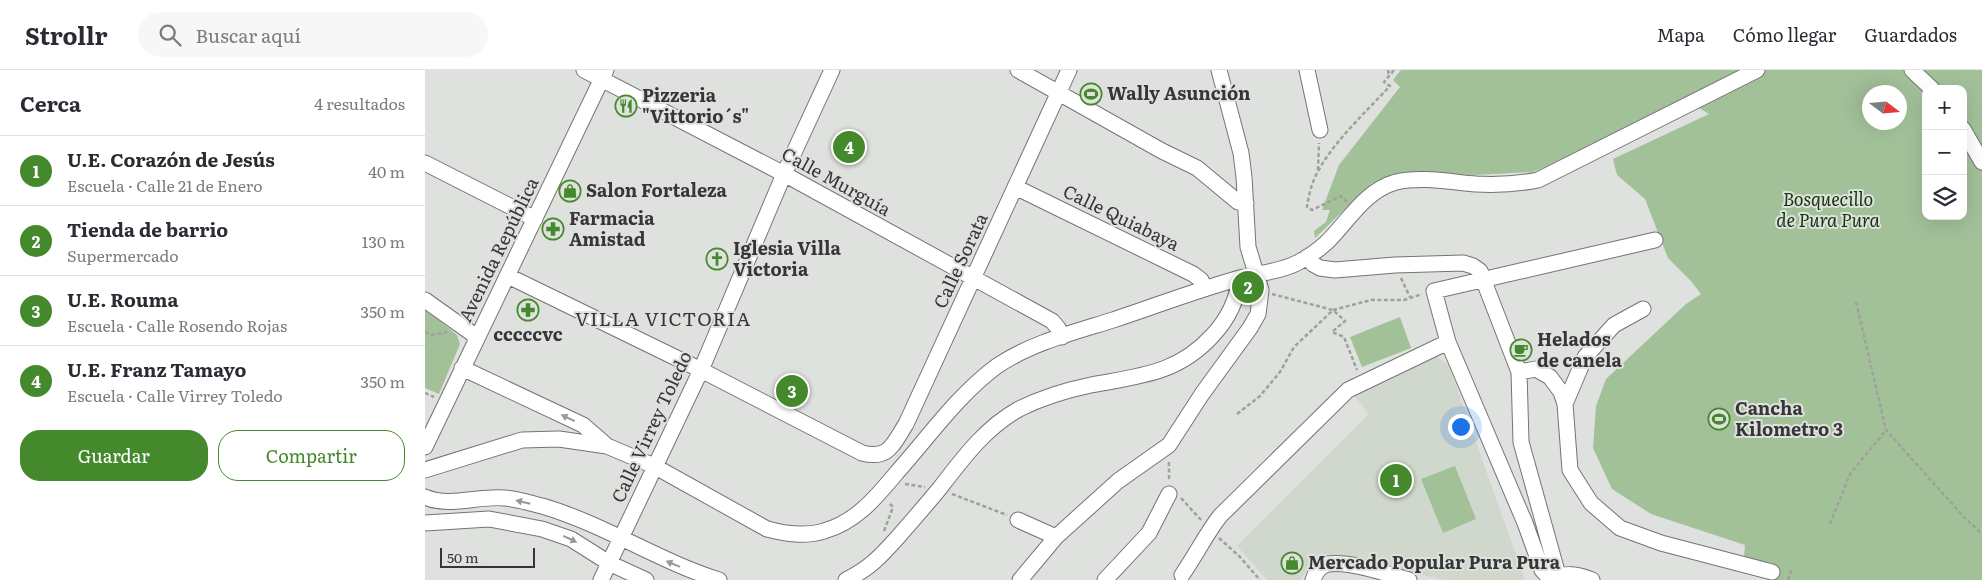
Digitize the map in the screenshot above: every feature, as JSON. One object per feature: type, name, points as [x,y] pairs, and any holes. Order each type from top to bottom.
[{"type":"street","name":"Calle Murguía","points":[[584,70],[604,75],[1052,320],[1062,337]]},
{"type":"street","name":"Calle Virrey Toledo","points":[[601,580],[701,370],[784,174],[832,70]]},
{"type":"street","points":[[1018,70],[1162,151],[1197,168],[1238,202],[1245,203]]},
{"type":"street","name":"Calle Sorata","points":[[701,370],[862,453],[874,456],[882,454],[891,446],[906,424],[1069,70]]},
{"type":"street","points":[[1021,580],[1056,537],[1118,481],[1169,445],[1258,314],[1261,290],[1248,247],[1241,153],[1219,70]]},
{"type":"street","points":[[1307,70],[1320,130]]},
{"type":"street","points":[[425,470],[522,440],[559,439],[607,446],[654,466],[767,528],[786,534],[808,534],[825,531],[845,523],[868,506],[972,387],[999,365],[1031,348],[1205,289],[1240,278],[1294,265],[1327,242],[1356,209],[1382,188],[1406,180],[1484,184],[1526,183],[1538,180],[1757,70]]},
{"type":"street","points":[[1912,70],[1928,85]]},
{"type":"street","name":"Avenida República","points":[[425,447],[604,75]]},
{"type":"street","points":[[1964,130],[1982,162]]},
{"type":"street","points":[[425,163],[535,219]]},
{"type":"street","name":"Calle Quiabaya","points":[[1015,187],[1193,274],[1201,280],[1205,289]]},
{"type":"street","points":[[1592,580],[1570,574],[1554,578],[1542,570],[1525,523],[1448,342],[1434,290],[1655,240]]},
{"type":"street","points":[[1307,257],[1320,268],[1335,270],[1395,265],[1463,263],[1473,266],[1480,271],[1519,372],[1521,442],[1554,578]]},
{"type":"street","points":[[508,276],[701,370]]},
{"type":"street","points":[[852,578],[870,566],[917,517],[969,450],[1002,419],[1042,399],[1072,390],[1141,377],[1161,371],[1201,349],[1228,317],[1234,304],[1240,278]]},
{"type":"street","points":[[425,300],[477,337]]},
{"type":"street","points":[[1565,404],[1585,357],[1614,325],[1643,309]]},
{"type":"street","points":[[1182,575],[1194,558],[1209,530],[1220,516],[1348,390],[1448,342]]},
{"type":"street","points":[[462,368],[583,424],[607,446]]},
{"type":"street","points":[[1519,372],[1536,369],[1550,377],[1561,392],[1565,404],[1570,470],[1591,504],[1620,528],[1661,543],[1772,572]]},
{"type":"street","points":[[1105,580],[1149,533],[1169,494]]},
{"type":"street","points":[[425,497],[451,501],[505,498],[543,507],[621,537],[664,560],[719,580]]},
{"type":"street","points":[[488,498],[489,519]]},
{"type":"street","points":[[425,523],[489,519],[542,529],[571,539],[609,563],[646,580]]},
{"type":"street","points":[[1018,520],[1056,537]]},
{"type":"street","points":[[1313,580],[1320,568],[1327,564],[1351,566],[1409,580]]},
{"type":"path","points":[[1388,70],[1389,76]]},
{"type":"path","points":[[1356,209],[1341,196],[1312,210],[1307,207],[1311,187],[1318,171],[1332,149],[1390,86],[1384,82],[1394,70]]},
{"type":"path","points":[[1318,171],[1320,130]]},
{"type":"path","points":[[1395,265],[1410,297]]},
{"type":"path","points":[[1261,290],[1333,310],[1345,321],[1332,332],[1344,337],[1362,383]]},
{"type":"path","points":[[1237,414],[1260,396],[1280,372],[1294,347],[1333,310],[1371,300],[1404,300],[1434,290]]},
{"type":"path","points":[[1856,302],[1886,430],[1963,516],[1982,534]]},
{"type":"path","points":[[425,332],[433,336]]},
{"type":"path","points":[[1829,524],[1850,474],[1886,430]]},
{"type":"path","points":[[901,484],[939,489],[1018,520]]},
{"type":"path","points":[[1209,530],[1240,557],[1260,580]]},
{"type":"path","points":[[1788,580],[1791,570]]},
{"type":"shaded area","points":[[1436,356],[1449,366],[1525,580],[1445,580],[1324,554],[1314,559],[1300,580],[1267,580],[1237,546],[1369,414],[1353,394]]},
{"type":"green space","name":"Bosquecillo de Pura Pura","points":[[1401,70],[1982,70],[1982,580],[1771,580],[1773,563],[1744,558],[1745,545],[1651,514],[1612,489],[1593,448],[1596,406],[1606,379],[1686,304],[1701,294],[1668,258],[1645,199],[1617,175],[1613,159],[1709,114],[1686,100],[1591,148],[1533,172],[1475,175],[1393,174],[1371,184],[1315,238],[1314,231],[1326,222],[1330,210],[1322,210],[1339,165],[1400,87],[1393,80]]},
{"type":"green space","points":[[425,309],[457,335],[460,344],[439,394],[425,388]]},
{"type":"green space","points":[[1400,317],[1411,348],[1362,367],[1350,337]]},
{"type":"green space","points":[[1455,466],[1476,519],[1443,533],[1421,479]]},
{"type":"place","name":"Wally Asunción","points":[[1091,94]]},
{"type":"place","name":"Pizzeria \"Vittorio´s\"","points":[[626,106]]},
{"type":"place","name":"U.E. Franz Tamayo","points":[[849,147]]},
{"type":"place","name":"Salon Fortaleza","points":[[570,191]]},
{"type":"place","name":"Farmacia Amistad","points":[[553,229]]},
{"type":"place","name":"Iglesia Villa Victoria","points":[[717,259]]},
{"type":"place","name":"Tienda de barrio","points":[[1248,287]]},
{"type":"place","name":"cccccvc","points":[[528,310]]},
{"type":"place","name":"Helados de canela","points":[[1521,350]]},
{"type":"place","name":"U.E. Rouma","points":[[792,391]]},
{"type":"place","name":"Cancha Kilometro 3","points":[[1719,419]]},
{"type":"place","name":"U.E. Corazón de Jesús","points":[[1396,480]]},
{"type":"place","name":"Mercado Popular Pura Pura","points":[[1292,563]]},
{"type":"district","name":"VILLA VICTORIA","points":[[663,319]]}]
